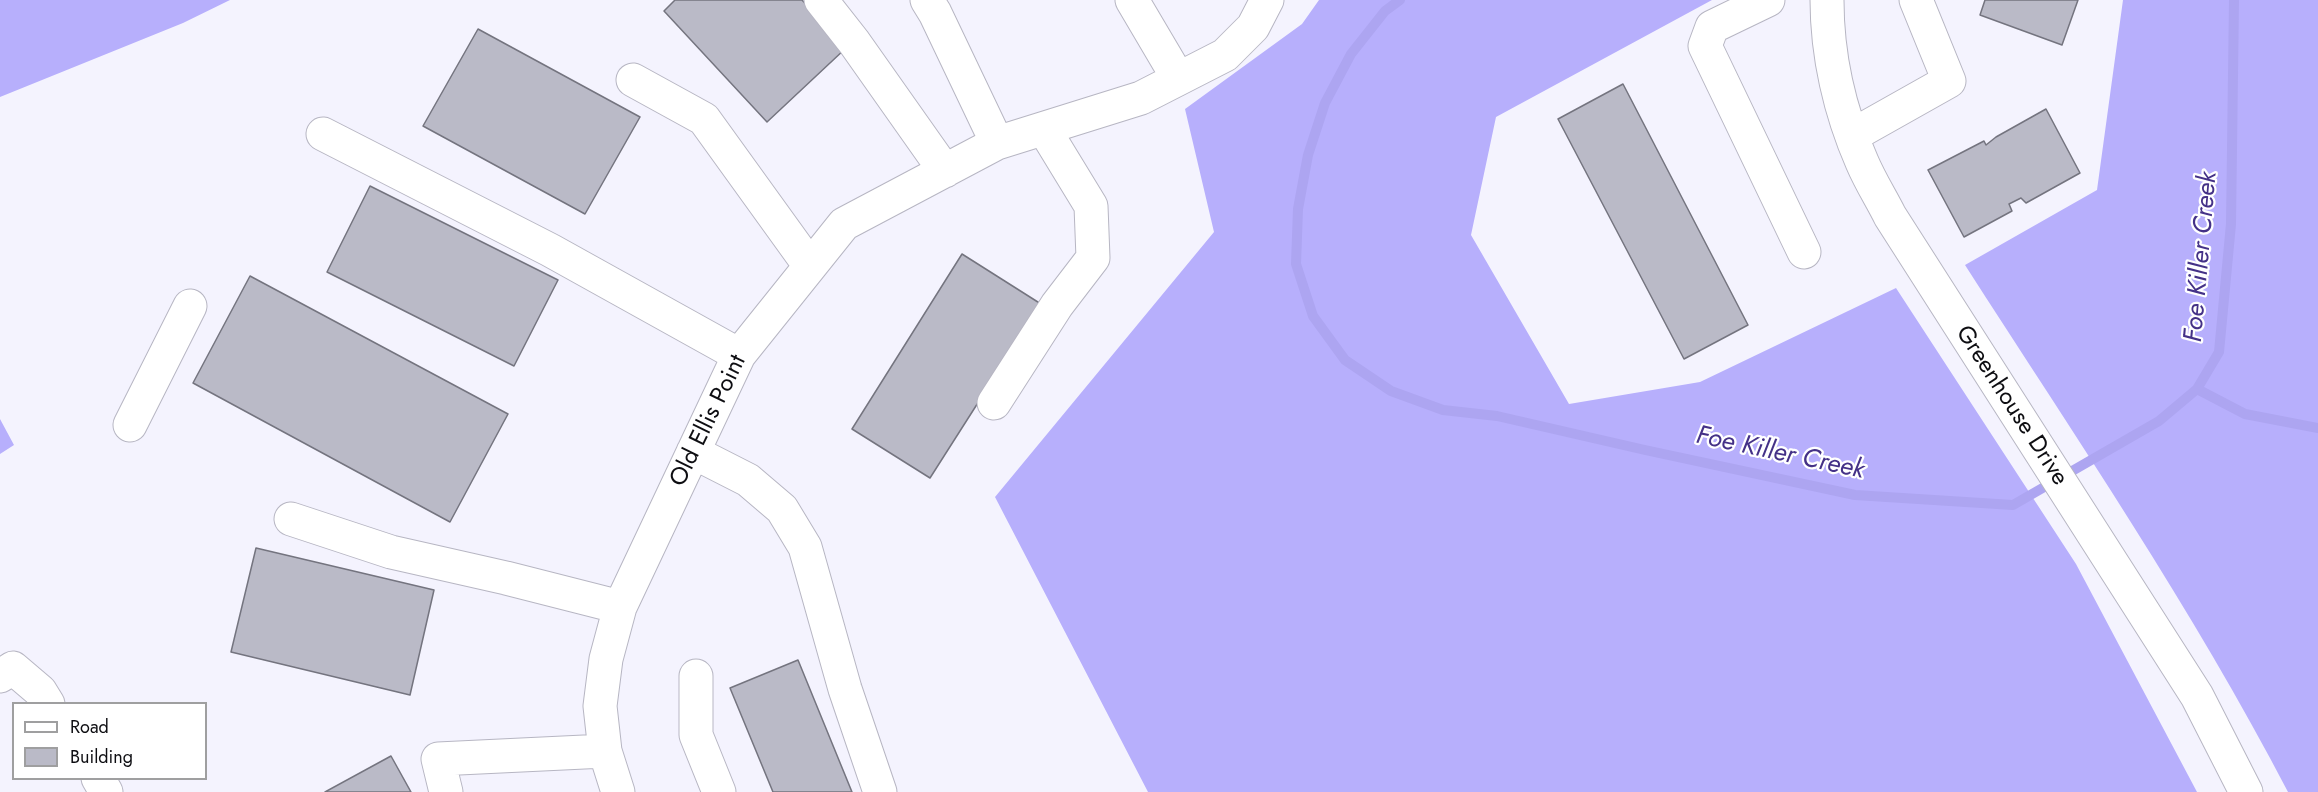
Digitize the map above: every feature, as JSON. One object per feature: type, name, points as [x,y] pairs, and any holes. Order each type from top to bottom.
[{"type":"street","points":[[820,0],[854,42],[945,171]]},
{"type":"street","points":[[927,0],[997,143]]},
{"type":"street","points":[[1131,0],[1178,78]]},
{"type":"street","name":"Old Ellis Point","points":[[618,792],[605,751],[600,706],[606,659],[620,607],[739,355],[844,224],[997,143],[1141,98],[1225,55],[1253,27],[1267,0]]},
{"type":"street","points":[[1768,0],[1712,27],[1705,46],[1804,252]]},
{"type":"street","name":"Greenhouse Drive","points":[[1827,0],[1827,24],[1838,91],[1862,163],[1890,216],[2197,696],[2246,792]]},
{"type":"street","points":[[1852,135],[1949,81],[1917,0]]},
{"type":"street","points":[[633,80],[704,119],[810,266]]},
{"type":"street","points":[[994,403],[1057,305],[1093,258],[1091,206],[1044,129]]},
{"type":"street","points":[[323,134],[550,250],[739,355]]},
{"type":"street","points":[[130,425],[189,306]]},
{"type":"street","points":[[693,452],[748,480],[782,509],[805,547],[845,689],[880,792]]},
{"type":"street","points":[[291,519],[391,552],[507,578],[620,607]]},
{"type":"street","points":[[0,676],[13,668],[40,691],[47,702]]},
{"type":"street","points":[[696,676],[696,735],[719,792]]},
{"type":"street","points":[[446,792],[438,759],[605,751]]},
{"type":"shaded area","points":[[0,0],[230,0],[183,23],[0,97]]},
{"type":"shaded area","points":[[1319,0],[1712,0],[1496,117],[1471,235],[1569,404],[1700,382],[1896,288],[2076,564],[2197,792],[1148,792],[995,497],[1214,232],[1185,109],[1302,24]]},
{"type":"shaded area","points":[[2123,0],[2318,0],[2318,792],[2288,792],[2173,590],[1965,265],[2097,190]]},
{"type":"shaded area","points":[[0,419],[14,445],[0,454]]},
{"type":"building","points":[[675,0],[802,0],[846,48],[767,122],[664,11]]},
{"type":"building","points":[[1985,0],[2078,0],[2062,45],[1980,15]]},
{"type":"building","points":[[478,29],[640,117],[585,214],[423,126]]},
{"type":"building","points":[[1623,84],[1748,325],[1684,359],[1558,119]]},
{"type":"building","points":[[2046,109],[2080,173],[2026,203],[2021,198],[2009,204],[2012,211],[1964,237],[1928,170],[1984,141],[1986,145]]},
{"type":"building","points":[[370,186],[558,280],[514,366],[327,272]]},
{"type":"building","points":[[962,254],[1041,304],[930,478],[852,429]]},
{"type":"building","points":[[250,276],[508,414],[450,522],[193,383]]},
{"type":"building","points":[[256,548],[434,590],[410,695],[231,652]]},
{"type":"building","points":[[798,660],[852,792],[773,792],[730,688]]},
{"type":"building","points":[[391,756],[411,792],[325,792]]},
{"type":"waterway","name":"Foe Killer Creek","points":[[1400,0],[1385,11],[1351,54],[1325,103],[1308,155],[1298,209],[1296,264],[1313,316],[1345,360],[1391,391],[1443,410],[1497,416],[1855,495],[2013,505],[2159,421],[2197,389],[2219,352],[2231,224],[2234,0]]},
{"type":"waterway","points":[[2197,389],[2245,414],[2318,428]]}]
